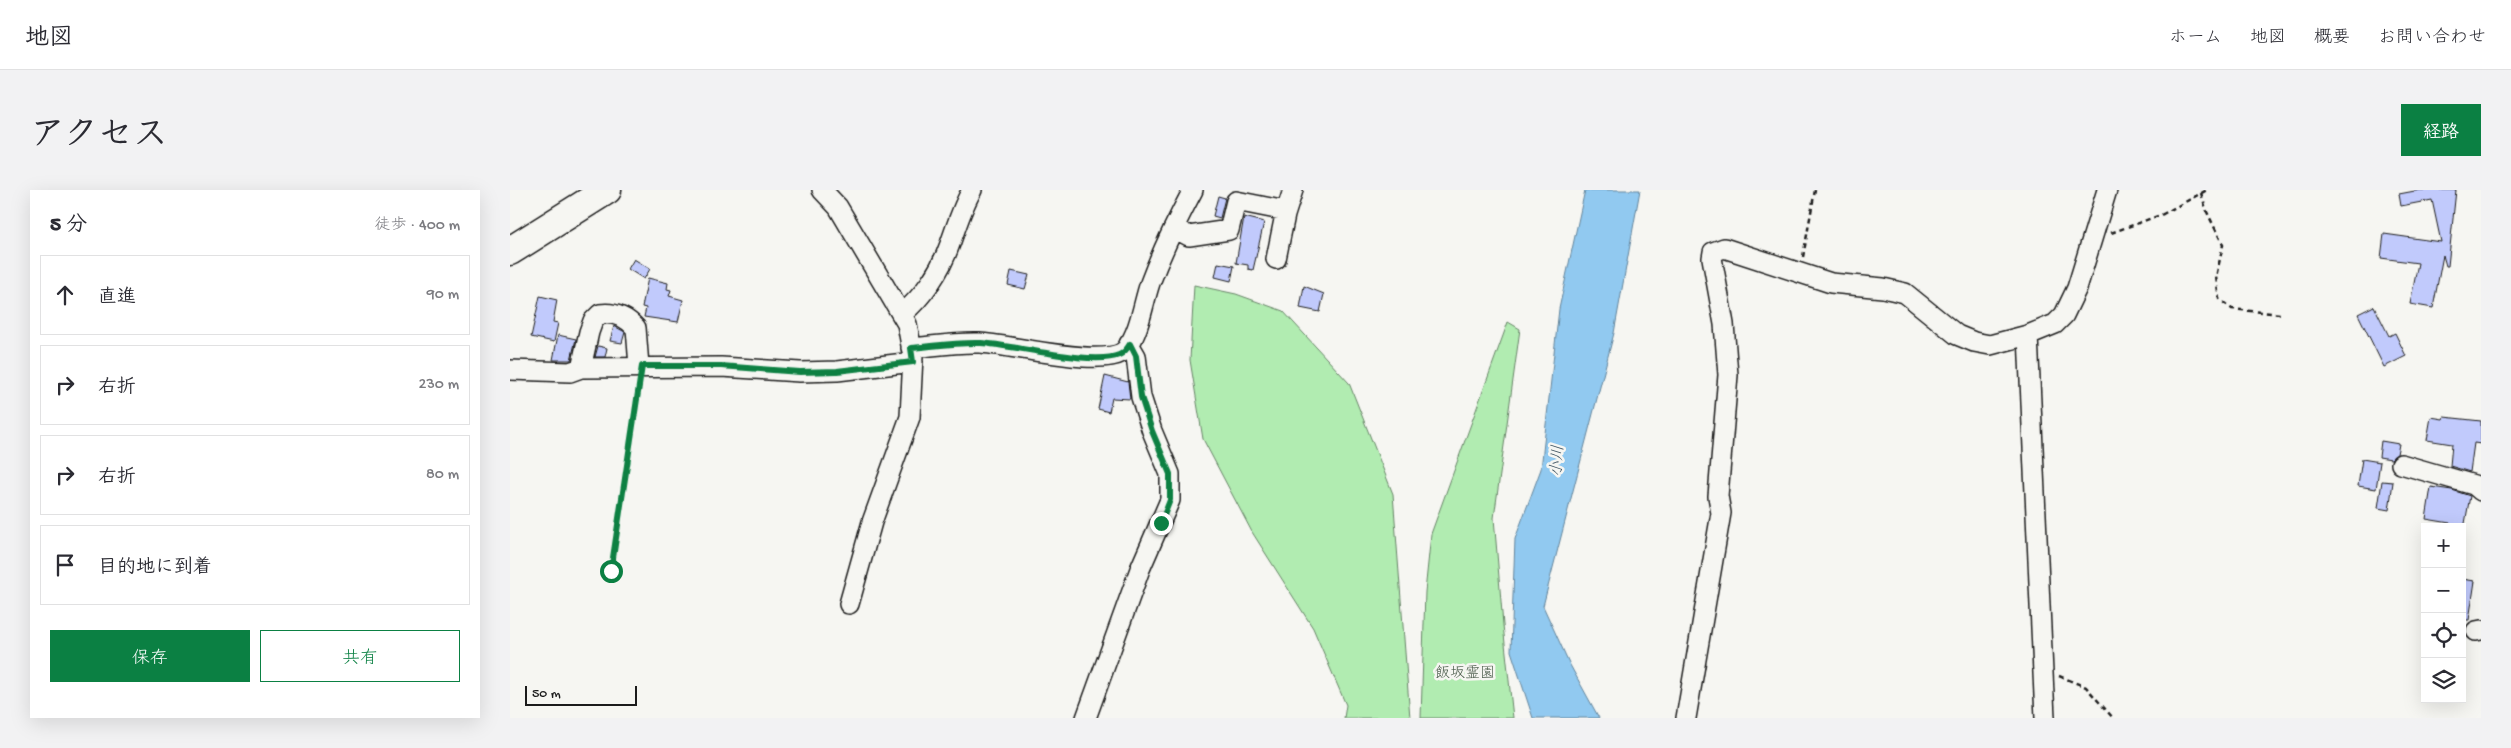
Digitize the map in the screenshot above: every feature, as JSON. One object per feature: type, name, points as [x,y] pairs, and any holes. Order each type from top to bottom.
[{"type":"highway","points":[[510,251],[607,190]]},
{"type":"street","points":[[822,190],[838,207],[902,314],[907,324],[912,355],[910,417],[872,522],[849,604]]},
{"type":"street","points":[[902,314],[912,306],[940,267],[963,205],[972,190]]},
{"type":"street","points":[[510,370],[570,372],[581,368],[721,366],[800,372],[837,371],[980,343],[1063,356],[1102,358],[1118,356],[1130,344],[1150,284],[1193,190]]},
{"type":"street","points":[[1276,259],[1286,211],[1294,190]]},
{"type":"street","points":[[1686,718],[1721,513],[1718,496],[1728,375],[1724,324],[1712,258],[1714,252],[1724,248],[1831,283],[1883,288],[1905,293],[1958,335],[1974,342],[1990,345],[2028,335],[2056,324],[2070,307],[2107,190]]},
{"type":"street","points":[[1174,228],[1189,236],[1229,230],[1236,200],[1286,211]]},
{"type":"street","points":[[581,368],[593,321],[600,314],[610,312],[620,315],[636,328],[640,366]]},
{"type":"street","points":[[2028,335],[2045,718]]},
{"type":"street","points":[[1086,718],[1140,569],[1170,500],[1170,474],[1152,431],[1141,397],[1136,356],[1130,344]]},
{"type":"street","points":[[2401,464],[2474,485],[2481,490]]},
{"type":"path","points":[[1800,273],[1815,190]]},
{"type":"path","points":[[2093,235],[2107,235],[2163,214],[2207,190]]},
{"type":"path","points":[[2201,193],[2207,212],[2223,244],[2216,277],[2219,299],[2232,309],[2280,314]]},
{"type":"path","points":[[611,571],[640,366]]},
{"type":"path","points":[[2043,672],[2063,677],[2086,687],[2113,718]]},
{"type":"green space","points":[[1194,285],[1236,294],[1283,311],[1349,383],[1393,494],[1410,718],[1344,718],[1346,705],[1313,628],[1252,532],[1203,439],[1190,360]]},
{"type":"green space","name":"飯坂霊園","points":[[1508,322],[1520,329],[1494,518],[1513,718],[1421,718],[1425,592],[1431,534]]},
{"type":"water","name":"小川","points":[[1585,190],[1640,190],[1614,333],[1543,606],[1570,665],[1599,718],[1533,718],[1511,651],[1515,539],[1541,469],[1559,309]]},
{"type":"building","points":[[2420,190],[2456,190],[2448,266],[2446,266],[2443,255],[2433,308],[2410,304],[2418,263],[2381,258],[2384,234],[2441,242],[2432,200],[2401,206],[2399,194]]},
{"type":"building","points":[[1218,196],[1225,198],[1220,218],[1213,216]]},
{"type":"building","points":[[1244,217],[1264,222],[1253,270],[1248,269],[1248,265],[1236,263]]},
{"type":"building","points":[[634,259],[650,269],[644,279],[628,269]]},
{"type":"building","points":[[1218,263],[1234,266],[1231,281],[1215,277]]},
{"type":"building","points":[[1011,271],[1029,275],[1025,289],[1008,285]]},
{"type":"building","points":[[648,278],[668,283],[667,289],[671,290],[669,296],[683,300],[678,322],[644,317],[646,308],[642,307]]},
{"type":"building","points":[[1304,286],[1324,294],[1320,312],[1300,308]]},
{"type":"building","points":[[540,296],[557,300],[553,322],[558,323],[554,342],[531,337]]},
{"type":"building","points":[[2374,306],[2389,336],[2395,333],[2406,356],[2384,367],[2358,314]]},
{"type":"building","points":[[614,326],[625,332],[622,343],[610,341]]},
{"type":"building","points":[[558,335],[576,339],[571,360],[553,360]]},
{"type":"building","points":[[598,346],[607,348],[605,357],[595,357]]},
{"type":"building","points":[[1105,376],[1128,382],[1130,399],[1112,398],[1109,412],[1098,409]]},
{"type":"building","points":[[2431,417],[2481,421],[2481,444],[2474,443],[2470,472],[2450,466],[2452,444],[2427,440]]},
{"type":"building","points":[[2381,441],[2399,444],[2397,454],[2391,459],[2379,457]]},
{"type":"building","points":[[2362,459],[2380,462],[2376,489],[2358,486]]},
{"type":"building","points":[[2382,481],[2393,482],[2389,510],[2378,508]]},
{"type":"building","points":[[2431,487],[2452,490],[2470,496],[2465,523],[2450,523],[2426,519]]},
{"type":"building","points":[[2466,580],[2475,581],[2469,620],[2466,620]]},
{"type":"route","points":[[611,571],[642,366],[721,366],[800,372],[837,371],[913,362],[911,348],[980,343],[1063,356],[1102,358],[1118,356],[1130,344],[1136,356],[1141,397],[1152,431],[1170,474],[1170,500],[1161,523]]}]
